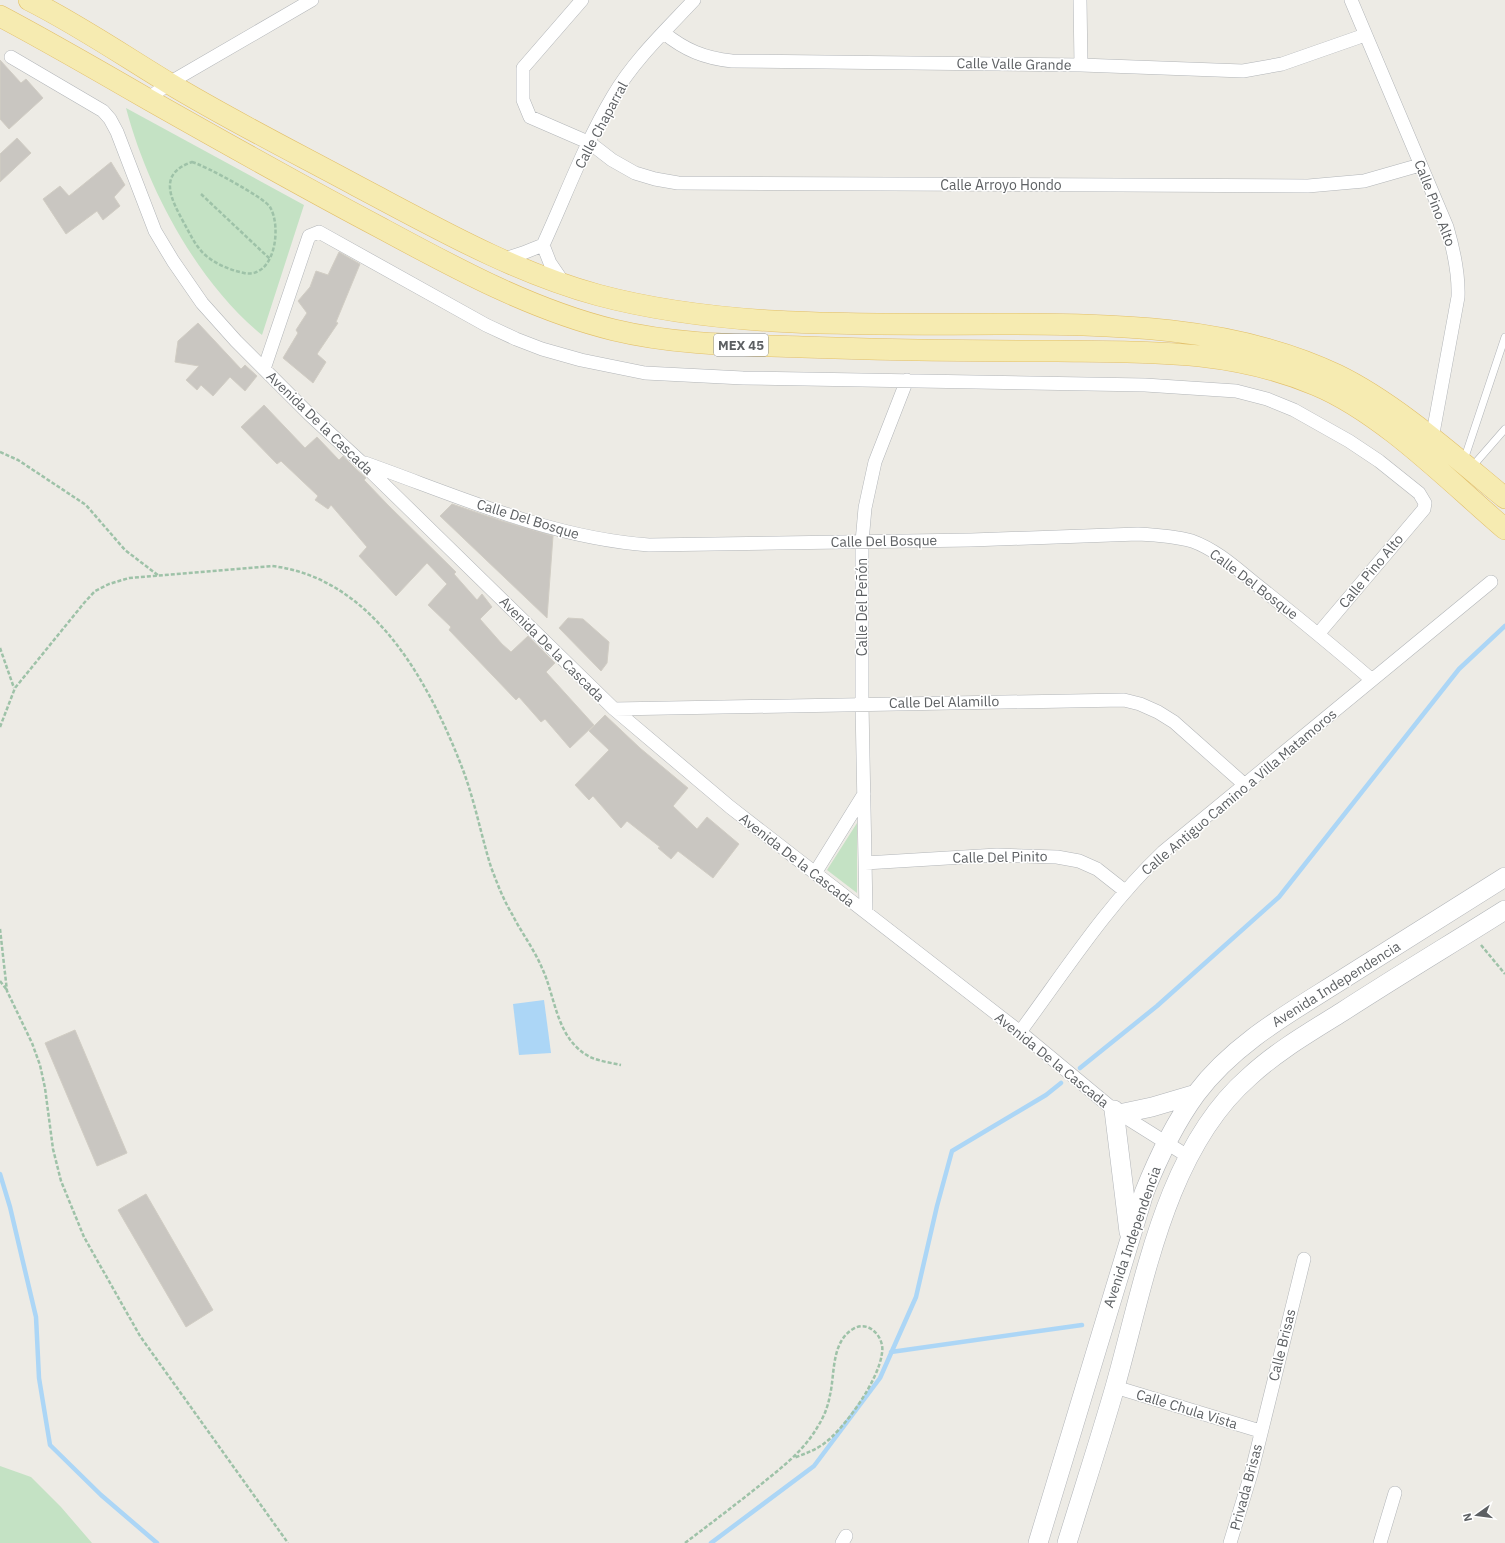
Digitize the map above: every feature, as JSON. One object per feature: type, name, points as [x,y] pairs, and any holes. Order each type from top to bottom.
[{"type":"main road","name":"MEX 45","points":[[29,0],[107,43],[169,83],[434,227],[501,260],[566,285],[634,304],[722,317],[776,321],[913,324],[1092,325],[1172,331],[1213,337],[1284,354],[1338,375],[1367,392],[1432,439],[1505,498]]},
{"type":"main road","name":"MEX 45","points":[[0,16],[92,66],[296,183],[434,257],[508,293],[552,310],[612,329],[648,337],[701,343],[983,351],[1170,352],[1220,358],[1287,374],[1337,395],[1391,432],[1505,530]]},
{"type":"main road","name":"Avenida Independencia","points":[[1038,1543],[1144,1193],[1166,1143],[1196,1094],[1227,1060],[1270,1025],[1505,877]]},
{"type":"main road","name":"Avenida Independencia","points":[[1067,1543],[1115,1387],[1159,1228],[1171,1195],[1203,1132],[1230,1095],[1248,1077],[1269,1060],[1307,1034],[1505,910]]},
{"type":"main road","points":[[1130,1237],[1116,1112],[1152,1107],[1196,1094]]},
{"type":"street","points":[[148,99],[169,83],[312,0]]},
{"type":"street","name":"Calle Arroyo Hondo","points":[[582,0],[523,68],[523,100],[530,117],[590,143],[612,160],[635,173],[656,180],[678,183],[1308,186],[1364,181],[1420,165]]},
{"type":"street","name":"Calle Chaparral","points":[[543,245],[613,95],[664,32],[694,0]]},
{"type":"street","points":[[1080,0],[1081,65]]},
{"type":"street","name":"Calle Pino Alto","points":[[1351,0],[1447,227],[1455,256],[1459,279],[1458,297],[1432,439],[1429,464]]},
{"type":"street","name":"Calle Valle Grande","points":[[664,32],[679,45],[695,54],[713,59],[732,61],[1081,65],[1243,71],[1282,64],[1365,35]]},
{"type":"street","name":"Avenida De la Cascada","points":[[11,57],[103,111],[110,119],[117,132],[155,231],[172,261],[202,303],[264,369],[614,709],[724,803],[1020,1032],[1116,1112],[1189,1157]]},
{"type":"street","points":[[264,369],[309,236],[319,232],[326,234],[486,325],[542,349],[581,360],[645,373],[680,376],[908,380]]},
{"type":"street","points":[[501,260],[543,245],[550,263],[566,285]]},
{"type":"street","name":"Calle Pino Alto","points":[[908,380],[1080,383],[1197,387],[1236,391],[1267,399],[1323,425],[1379,461],[1419,492],[1425,503],[1424,509],[1319,633]]},
{"type":"street","name":"Calle Del Peñón","points":[[866,912],[862,704],[862,542],[865,508],[875,462],[908,380]]},
{"type":"street","name":"Calle Del Bosque","points":[[361,462],[538,525],[595,539],[649,545],[862,542],[1138,534],[1168,535],[1193,542],[1210,550],[1319,633],[1372,680]]},
{"type":"street","name":"Calle Antiguo Camino a Villa Matamoros","points":[[1020,1032],[1125,891],[1163,852],[1491,582]]},
{"type":"street","name":"Calle Del Alamillo","points":[[614,709],[1124,700],[1140,704],[1158,712],[1174,722],[1245,785]]},
{"type":"street","points":[[815,873],[864,794]]},
{"type":"street","name":"Calle Del Pinito","points":[[865,863],[997,856],[1057,856],[1079,861],[1097,869],[1125,891]]},
{"type":"street","name":"Calle Brisas","points":[[1260,1431],[1304,1259]]},
{"type":"street","name":"Calle Chula Vista","points":[[1115,1387],[1260,1431]]},
{"type":"street","name":"Privada Brisas","points":[[1230,1543],[1251,1474],[1260,1431]]},
{"type":"street","points":[[1380,1543],[1394,1494]]},
{"type":"lane","points":[[1466,467],[1505,337]]},
{"type":"lane","points":[[1466,467],[1505,429]]},
{"type":"path","points":[[192,162],[200,164],[214,170],[270,206],[274,217],[276,239],[270,259],[264,268],[257,273],[249,274],[223,267],[205,255],[193,240],[172,196],[170,182],[173,174],[178,168],[192,162]]},
{"type":"path","points":[[201,194],[270,259]]},
{"type":"path","points":[[0,452],[18,460],[86,505],[125,550],[160,576]]},
{"type":"path","points":[[0,726],[14,688],[34,662],[95,591],[109,584],[129,578],[272,566],[292,568],[316,578],[337,590],[364,609],[382,626],[401,650],[417,675],[450,738],[463,771],[491,867],[511,913],[542,967],[550,988],[559,1022],[574,1043],[590,1056],[621,1065]]},
{"type":"path","points":[[0,648],[14,688]]},
{"type":"path","points":[[0,929],[7,991]]},
{"type":"path","points":[[1470,932],[1505,974]]},
{"type":"path","points":[[0,980],[7,991],[32,1043],[40,1065],[45,1088],[53,1149],[61,1181],[84,1237],[140,1336],[286,1542]]},
{"type":"path","points":[[685,1543],[794,1458],[813,1435],[825,1414],[830,1394],[835,1356],[844,1337],[852,1329],[860,1326],[871,1328],[877,1333],[882,1343],[882,1353],[878,1369],[869,1387],[838,1430],[822,1445],[794,1458]]},
{"type":"green space","points":[[126,108],[304,205],[262,335],[238,313],[216,288],[196,261],[178,232],[161,201],[147,170],[135,139]]},
{"type":"green space","points":[[857,823],[857,893],[827,870]]},
{"type":"green space","points":[[0,1466],[31,1477],[61,1507],[92,1543],[0,1543]]},
{"type":"water","points":[[544,1000],[551,1053],[519,1055],[513,1004]]},
{"type":"building","points":[[0,60],[21,83],[26,79],[43,98],[9,129],[0,119]]},
{"type":"building","points":[[17,138],[31,153],[0,182],[0,154]]},
{"type":"building","points":[[111,162],[125,185],[114,197],[120,206],[103,220],[97,211],[66,234],[43,199],[60,186],[69,196]]},
{"type":"building","points":[[339,252],[360,264],[336,322],[338,323],[317,354],[326,362],[313,383],[283,358],[298,333],[296,330],[307,313],[298,301],[310,287],[316,271],[328,275]]},
{"type":"building","points":[[198,323],[241,369],[245,365],[257,376],[245,391],[230,377],[213,396],[201,385],[197,390],[186,380],[199,366],[175,362],[178,341]]},
{"type":"building","points":[[264,405],[305,448],[317,437],[339,460],[343,456],[366,478],[364,480],[456,572],[454,574],[477,600],[482,594],[492,607],[480,619],[502,644],[511,652],[528,636],[555,663],[546,672],[594,725],[570,748],[545,719],[541,722],[519,697],[516,700],[449,630],[451,627],[428,605],[447,584],[427,563],[396,596],[359,556],[367,547],[331,505],[328,509],[315,500],[318,496],[281,461],[277,464],[241,427]]},
{"type":"building","points":[[452,504],[553,536],[547,618],[440,516]]},
{"type":"building","points":[[568,618],[583,619],[609,642],[607,663],[601,671],[559,628]]},
{"type":"building","points":[[605,715],[640,748],[688,788],[673,806],[697,829],[707,817],[739,844],[713,878],[678,851],[671,859],[658,848],[660,847],[627,821],[621,828],[593,796],[589,800],[575,785],[609,750],[589,731]]},
{"type":"building","points":[[75,1030],[127,1153],[97,1166],[45,1043]]},
{"type":"building","points":[[146,1194],[213,1310],[186,1327],[118,1210]]},
{"type":"waterway","points":[[1080,1068],[1157,1006],[1279,897],[1459,669],[1505,626]]},
{"type":"waterway","points":[[711,1543],[814,1466],[880,1378],[916,1297],[937,1206],[952,1151],[1046,1095],[1061,1083]]},
{"type":"waterway","points":[[0,1174],[10,1207],[36,1317],[39,1378],[50,1445],[101,1495],[157,1543]]},
{"type":"waterway","points":[[891,1352],[1082,1325]]}]
